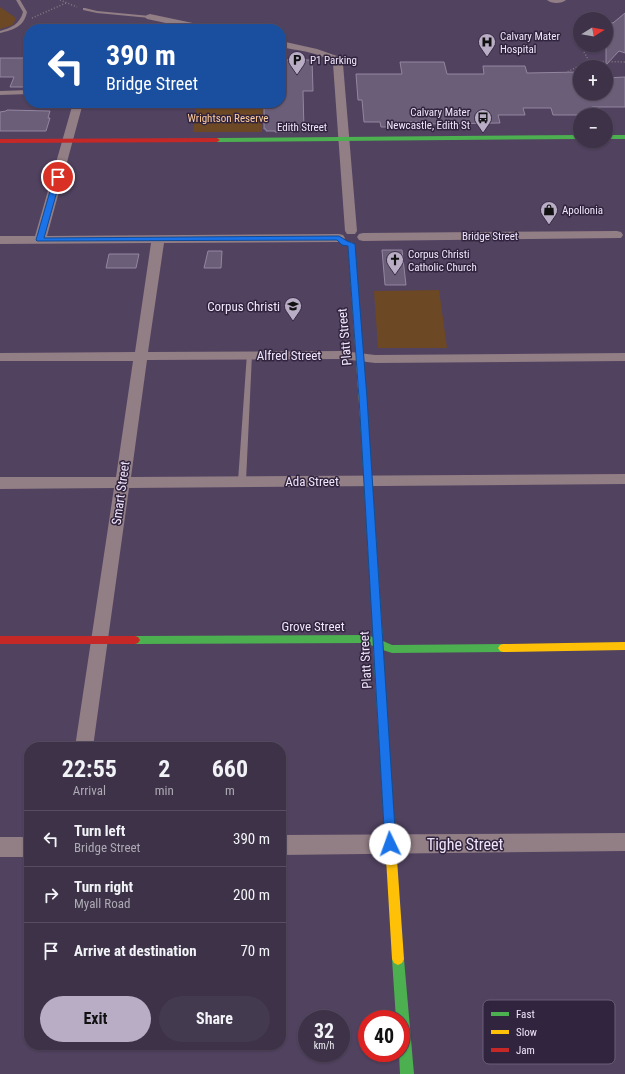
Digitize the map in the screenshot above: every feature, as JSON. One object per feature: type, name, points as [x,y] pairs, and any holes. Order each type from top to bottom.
[{"type":"street","points":[[551,0],[562,0]]},
{"type":"street","points":[[150,17],[183,24]]},
{"type":"street","points":[[286,45],[314,51],[334,58],[338,64],[348,170],[351,231]]},
{"type":"street","points":[[40,240],[77,108]]},
{"type":"street","name":"Edith Street","points":[[0,141],[573,137]]},
{"type":"street","points":[[613,137],[625,137]]},
{"type":"street","points":[[0,240],[339,238],[344,243],[351,244],[360,242],[363,237],[361,234],[351,231],[341,233],[339,238]]},
{"type":"street","name":"Bridge Street","points":[[363,237],[622,235]]},
{"type":"street","name":"Smart Street","points":[[85,742],[121,483],[158,239]]},
{"type":"street","name":"Platt Street","points":[[351,244],[368,480],[390,844],[407,1074]]},
{"type":"street","name":"Alfred Street","points":[[0,357],[248,355],[349,355],[375,359],[625,357]]},
{"type":"street","name":"Ada Street","points":[[0,483],[625,479]]},
{"type":"street","name":"Grove Street","points":[[0,640],[366,639],[392,649],[625,646]]},
{"type":"street","name":"Tighe Street","points":[[286,845],[625,842]]},
{"type":"street","points":[[0,847],[24,847]]},
{"type":"lane","points":[[0,32],[17,26],[24,20],[26,12],[18,0]]},
{"type":"lane","points":[[85,9],[97,12],[150,17]]},
{"type":"lane","points":[[0,93],[24,92]]},
{"type":"lane","points":[[242,481],[248,355]]},
{"type":"path","points":[[60,0],[85,9]]},
{"type":"path","points":[[24,20],[34,18],[66,3]]},
{"type":"path","points":[[584,52],[588,60]]},
{"type":"path","points":[[613,62],[625,62]]},
{"type":"path","points":[[565,73],[573,70]]},
{"type":"green space","points":[[0,7],[16,18],[13,25],[0,29]]},
{"type":"green space","name":"Wrightson Reserve","points":[[196,108],[263,108],[262,132],[193,132]]},
{"type":"green space","points":[[439,290],[447,348],[378,348],[374,291]]},
{"type":"building","points":[[625,13],[625,53],[619,51],[611,60],[606,60],[606,52],[613,52],[613,23]]},
{"type":"building","points":[[0,58],[24,58],[24,87],[10,87],[14,77],[0,77]]},
{"type":"building","points":[[286,60],[312,60],[313,91],[303,91],[304,130],[293,130],[293,132],[275,132],[266,131],[266,129],[264,129],[264,108],[286,108]]},
{"type":"building","points":[[400,62],[444,62],[447,74],[484,74],[483,66],[525,66],[527,73],[573,72],[573,100],[613,100],[613,78],[625,77],[625,107],[573,108],[573,115],[553,115],[551,108],[523,108],[525,115],[498,115],[500,123],[422,124],[421,122],[397,122],[398,127],[381,127],[380,122],[364,122],[362,100],[358,100],[356,74],[402,74]]},
{"type":"building","points":[[7,110],[50,111],[48,118],[50,118],[46,131],[0,131],[0,112]]},
{"type":"building","name":"Corpus Christi Catholic Church","points":[[382,250],[402,250],[406,285],[385,285]]},
{"type":"building","points":[[208,251],[222,251],[221,268],[204,268]]},
{"type":"building","points":[[109,254],[139,254],[136,268],[106,268]]},
{"type":"traffic: fast","points":[[217,140],[573,137]]},
{"type":"traffic: fast","points":[[613,137],[625,137]]},
{"type":"traffic: fast","points":[[364,418],[386,774]]},
{"type":"traffic: fast","points":[[135,640],[366,639],[392,649],[503,648]]},
{"type":"traffic: fast","points":[[398,959],[407,1074]]},
{"type":"traffic: slow","points":[[351,244],[364,418]]},
{"type":"traffic: slow","points":[[503,648],[625,646]]},
{"type":"traffic: slow","points":[[386,774],[398,959]]},
{"type":"traffic: jam","points":[[0,141],[217,140]]},
{"type":"traffic: jam","points":[[0,640],[135,640]]},
{"type":"place","name":"Calvary Mater Hospital","points":[[487,57]]},
{"type":"place","name":"P1 Parking","points":[[297,75]]},
{"type":"place","name":"Calvary Mater Newcastle, Edith St","points":[[483,133]]},
{"type":"place","name":"Apollonia","points":[[549,225]]},
{"type":"place","name":"Corpus Christi Catholic Church","points":[[395,275]]},
{"type":"place","name":"Corpus Christi","points":[[293,321]]},
{"type":"route","points":[[58,177],[40,240],[339,238],[344,243],[351,244],[363,398],[390,844]]}]
